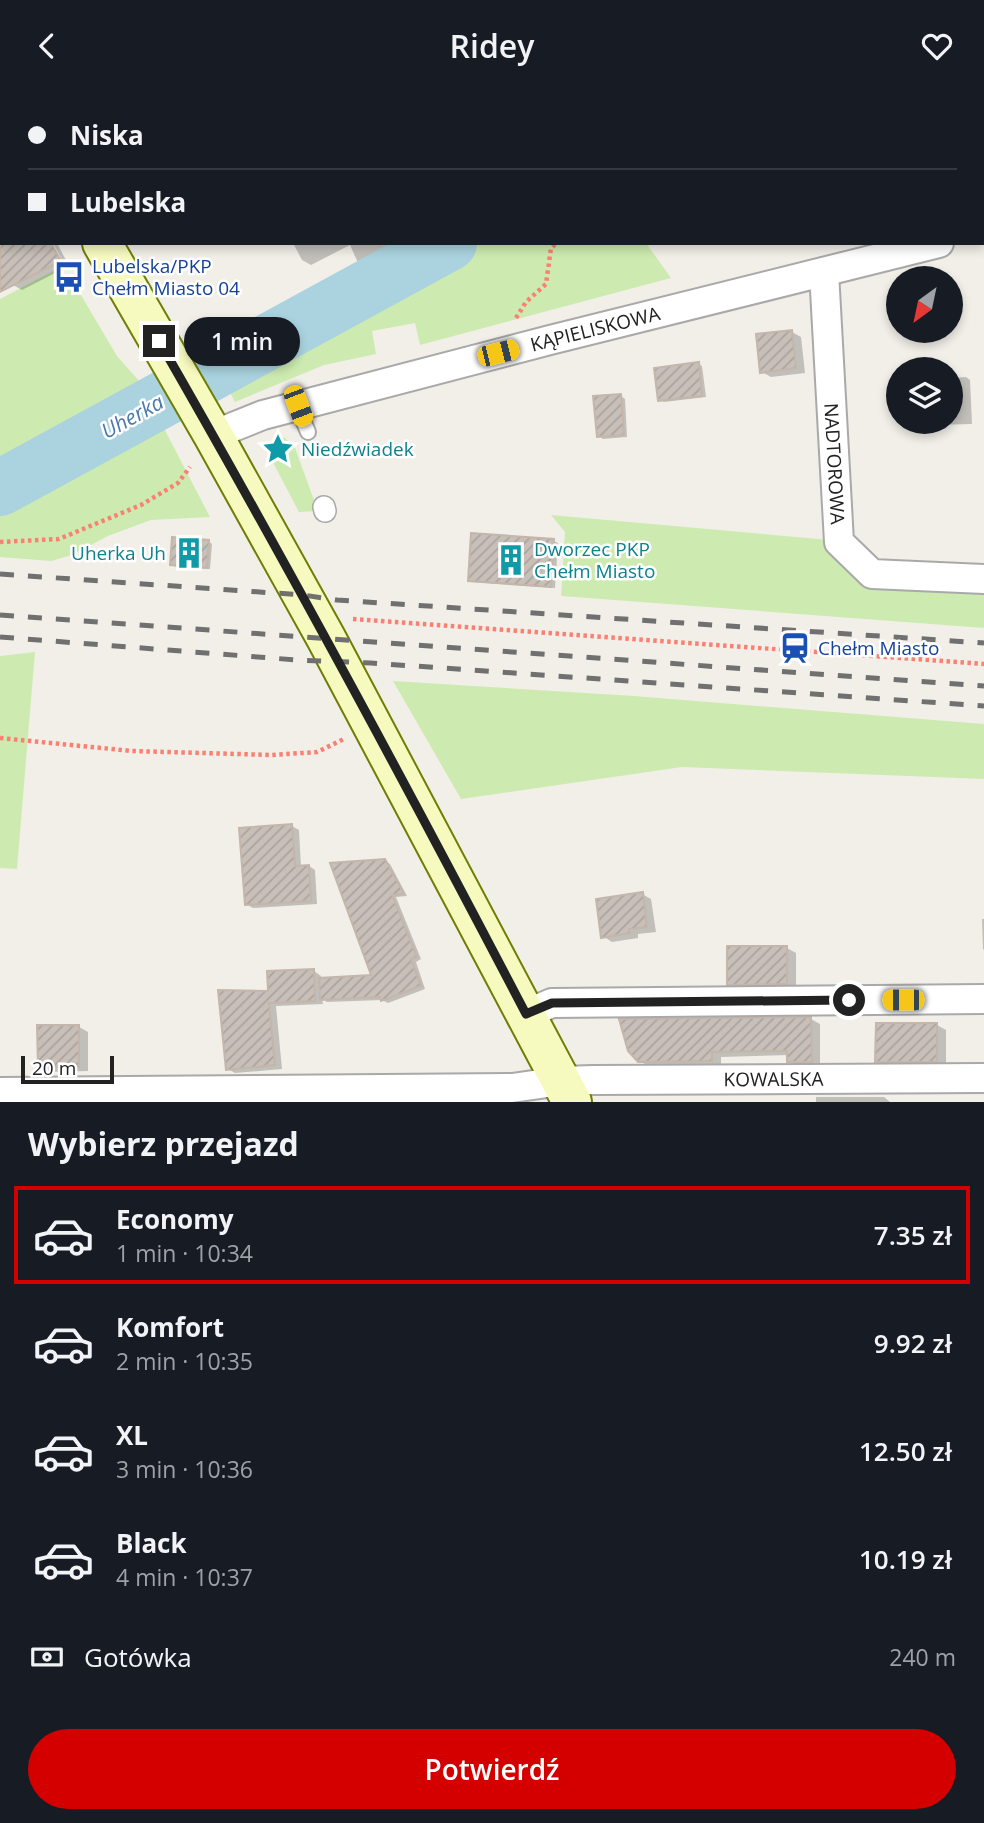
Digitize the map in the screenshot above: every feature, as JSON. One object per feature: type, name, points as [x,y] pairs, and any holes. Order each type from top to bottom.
[{"type":"main road","points":[[103,245],[207,424],[373,725],[567,1091]]},
{"type":"street","name":"KĄPIELISKOWA","points":[[207,424],[263,415],[537,343],[931,245]]},
{"type":"street","name":"NADTOROWA","points":[[824,272],[839,542],[872,574],[984,579]]},
{"type":"street","points":[[526,1014],[552,1003],[984,999]]},
{"type":"street","name":"KOWALSKA","points":[[0,1092],[512,1087],[567,1091],[984,1078]]},
{"type":"lane","points":[[298,406],[308,432]]},
{"type":"path","points":[[514,321],[526,302],[546,284],[551,248],[555,245]]},
{"type":"path","points":[[0,542],[59,539],[141,505],[178,483],[207,424]]},
{"type":"path","points":[[347,618],[984,664]]},
{"type":"path","points":[[0,738],[132,751],[272,755],[317,752],[373,725]]},
{"type":"green space","points":[[423,245],[647,245],[671,278],[420,345],[415,323],[372,331],[376,354],[324,365],[235,402],[214,362]]},
{"type":"green space","points":[[55,270],[65,289],[75,285],[117,356],[140,382],[210,517],[151,520],[108,536],[72,555],[51,561],[0,557],[0,299]]},
{"type":"green space","points":[[284,437],[295,448],[318,511],[299,512],[268,453],[271,443]]},
{"type":"green space","points":[[551,515],[830,540],[873,574],[984,580],[984,628],[561,596],[565,532]]},
{"type":"green space","points":[[35,652],[17,869],[0,868],[0,656]]},
{"type":"green space","points":[[393,681],[634,696],[984,724],[984,779],[682,767],[461,799]]},
{"type":"building","points":[[0,245],[52,245],[61,261],[0,292]]},
{"type":"building","points":[[792,330],[796,368],[760,373],[756,334]]},
{"type":"building","points":[[699,362],[702,396],[658,401],[654,368]]},
{"type":"building","points":[[621,394],[624,435],[597,437],[593,396]]},
{"type":"building","name":"Dworzec PKP Chełm Miasto","points":[[471,533],[554,539],[551,587],[468,581]]},
{"type":"building","name":"Uherka Uh","points":[[172,537],[209,540],[207,568],[170,565]]},
{"type":"building","points":[[292,824],[295,866],[309,865],[311,901],[245,905],[239,828]]},
{"type":"building","points":[[385,859],[404,894],[392,895],[417,957],[411,959],[421,986],[381,1001],[380,997],[320,1000],[319,978],[371,975],[330,863]]},
{"type":"building","points":[[643,892],[647,927],[629,929],[630,933],[601,938],[596,899]]},
{"type":"building","points":[[727,946],[787,946],[787,984],[727,985]]},
{"type":"building","points":[[314,969],[315,1001],[269,1003],[275,1065],[226,1070],[218,990],[268,991],[267,971]]},
{"type":"building","points":[[811,1017],[812,1062],[787,1062],[787,1051],[712,1052],[712,1061],[638,1062],[628,1051],[619,1019]]},
{"type":"building","points":[[876,1023],[937,1023],[937,1062],[875,1062]]},
{"type":"building","points":[[37,1025],[79,1025],[79,1067],[38,1068]]},
{"type":"waterway","name":"Uherka","points":[[0,488],[445,245]]},
{"type":"railway","points":[[0,574],[303,595],[337,600],[984,643]]},
{"type":"railway","points":[[0,615],[984,686]]},
{"type":"railway","points":[[0,637],[297,660],[984,706]]},
{"type":"place","name":"Lubelska/PKP Chełm Miasto 04","points":[[69,277]]},
{"type":"place","name":"Niedźwiadek","points":[[278,449]]},
{"type":"place","name":"Uherka Uh","points":[[189,553]]},
{"type":"place","name":"Dworzec PKP Chełm Miasto","points":[[511,560]]},
{"type":"place","name":"Chełm Miasto","points":[[795,648]]},
{"type":"route","points":[[159,341],[339,661],[526,1014],[552,1003],[849,1000]]}]
